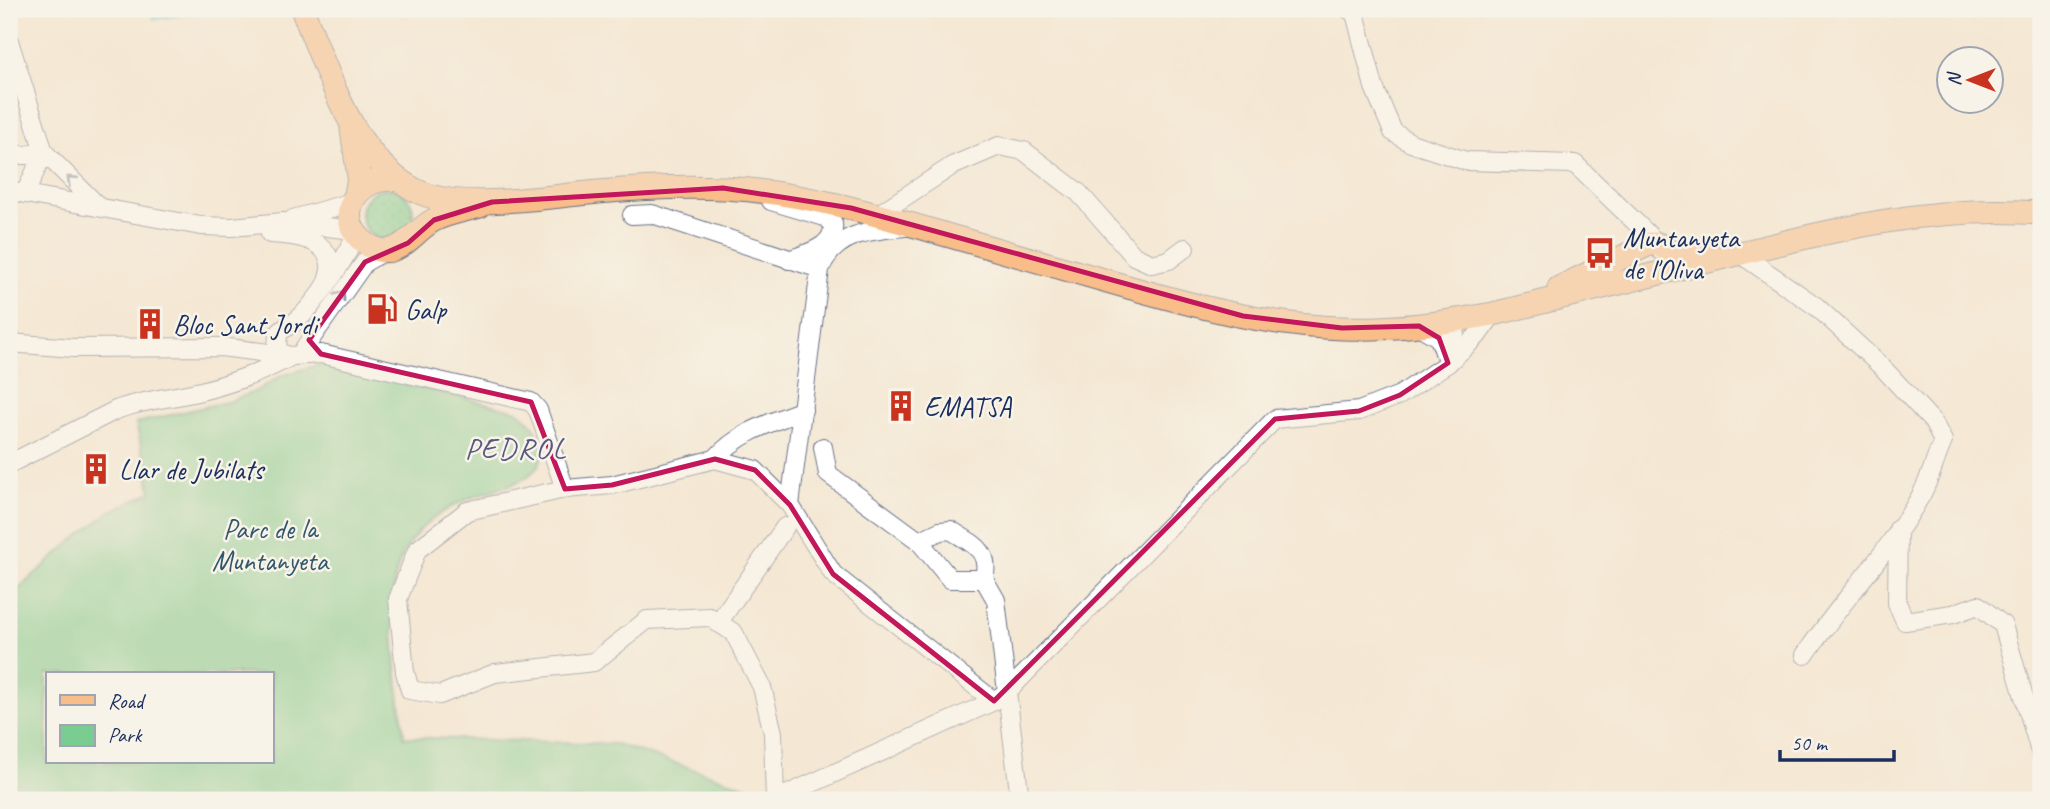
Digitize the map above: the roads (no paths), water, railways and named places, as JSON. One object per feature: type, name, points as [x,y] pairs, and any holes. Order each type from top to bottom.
[{"type":"main road","points":[[302,9],[351,122],[383,167],[419,200],[421,224],[416,235]]},
{"type":"main road","points":[[351,122],[359,177],[351,221],[355,231],[369,246],[387,250],[408,243],[434,220],[492,202]]},
{"type":"main road","points":[[354,199],[364,186],[374,180],[386,178],[430,197],[492,202],[667,188],[723,188],[802,198],[877,215],[1194,305],[1278,323],[1342,328],[1419,326],[1458,320],[1852,227],[1914,216],[1961,211],[2041,213]]},
{"type":"main road","points":[[1525,306],[1649,240],[1670,252],[1739,253]]},
{"type":"street","points":[[1353,10],[1374,87],[1393,132],[1411,143],[1466,161],[1575,164],[1664,258],[1661,272]]},
{"type":"street","points":[[9,41],[44,152],[99,207]]},
{"type":"street","points":[[877,215],[952,166],[999,146],[1024,151],[1079,193],[1134,256],[1152,264],[1170,260],[1185,248]]},
{"type":"street","points":[[9,155],[44,152]]},
{"type":"street","points":[[44,152],[17,192],[201,226],[232,227],[283,222],[354,199]]},
{"type":"street","points":[[723,188],[825,217],[840,229],[857,234]]},
{"type":"street","points":[[632,215],[652,215],[820,269]]},
{"type":"street","points":[[283,222],[355,231],[352,247],[327,284],[297,320],[292,343]]},
{"type":"street","points":[[789,260],[820,247],[829,240],[834,232],[833,223]]},
{"type":"street","points":[[790,505],[820,269],[829,252],[857,234],[871,230],[917,226]]},
{"type":"street","points":[[232,227],[256,234],[288,235],[314,242],[327,256],[330,265],[327,284]]},
{"type":"street","points":[[236,377],[244,380],[292,343],[365,262],[387,250]]},
{"type":"street","points":[[1739,253],[1817,307],[1883,368],[1933,422],[1943,442],[1921,496],[1869,571],[1826,623],[1805,655]]},
{"type":"street","points":[[1000,696],[833,574],[790,505],[755,470],[715,459],[612,485],[565,489],[467,511],[417,550],[398,599],[405,672],[410,690],[440,695],[495,673],[594,662],[647,620],[710,617],[734,633],[762,687],[773,733],[775,800],[1000,696],[1275,419],[1359,411],[1400,395],[1448,363],[1469,344],[1493,313]]},
{"type":"street","points":[[1448,363],[1458,320]]},
{"type":"street","points":[[1458,320],[1466,330],[1469,344]]},
{"type":"street","points":[[1419,326],[1439,338],[1448,363]]},
{"type":"street","points":[[221,347],[266,337],[321,354],[531,402],[538,410],[565,489]]},
{"type":"street","points":[[9,343],[74,348],[221,347],[262,352],[292,343]]},
{"type":"street","points":[[221,347],[238,355],[243,365],[236,377]]},
{"type":"street","points":[[9,464],[116,410],[133,404],[202,391],[236,377],[262,352]]},
{"type":"street","points":[[715,459],[728,444],[745,433],[803,410]]},
{"type":"street","points":[[823,447],[828,474],[919,541],[950,579],[984,579]]},
{"type":"street","points":[[718,623],[785,527]]},
{"type":"street","points":[[1898,529],[1896,603],[1905,621],[1953,614],[1978,605],[2003,625],[2041,755]]},
{"type":"street","points":[[919,541],[940,531],[951,530],[983,552],[987,566],[984,579],[996,600],[1000,696],[1020,800]]},
{"type":"waterway","points":[[154,18],[217,9]]},
{"type":"place","name":"Muntanyeta de l'Oliva","points":[[1600,253]]},
{"type":"place","name":"Galp","points":[[382,309]]},
{"type":"place","name":"Bloc Sant Jordi","points":[[150,324]]},
{"type":"place","name":"EMATSA","points":[[901,406]]},
{"type":"place","name":"Llar de Jubilats","points":[[96,469]]},
{"type":"district","name":"PEDROL","points":[[516,448]]},
{"type":"park label","name":"Parc de la Muntanyeta","points":[[270,544]]}]
